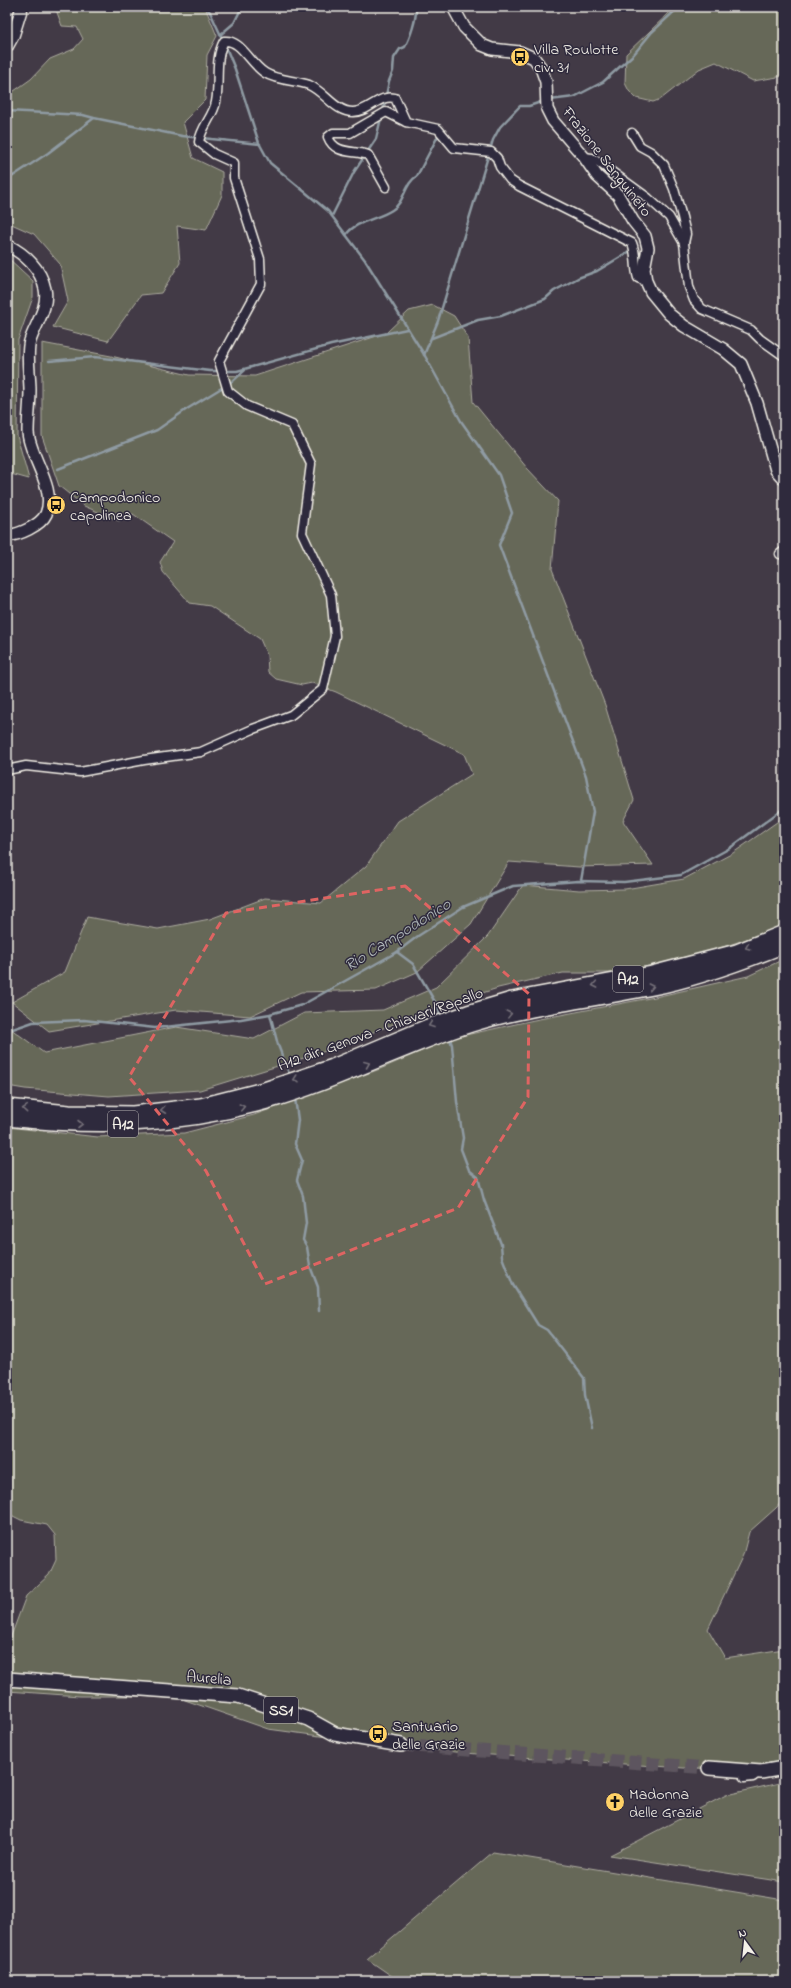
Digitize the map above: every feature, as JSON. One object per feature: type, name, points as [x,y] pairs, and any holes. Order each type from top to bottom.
[{"type":"highway","name":"A12 dir. Genova - Chiavari/Rapallo","points":[[7,1107],[43,1116],[203,1111],[264,1090],[334,1072],[512,1000],[652,974],[737,952],[784,933]]},
{"type":"highway","name":"A12","points":[[470,1018],[513,1013],[656,986],[743,962],[784,946]]},
{"type":"highway","name":"A12","points":[[7,1118],[43,1116]]},
{"type":"main road","name":"Aurelia","points":[[7,1679],[238,1696],[308,1719],[335,1734],[401,1745]]},
{"type":"main road","points":[[709,1768],[761,1772],[784,1768]]},
{"type":"street","points":[[7,47],[14,36],[22,7]]},
{"type":"street","name":"Frazione Sanguineto","points":[[453,7],[464,27],[482,45],[492,49],[520,52],[534,58],[541,68],[546,82],[547,110],[553,121],[584,157],[597,176],[618,195],[633,221],[645,236],[648,248],[644,269],[646,281],[658,301],[669,314],[722,349],[741,364],[757,404],[776,470],[784,479]]},
{"type":"street","points":[[7,770],[26,766],[80,772],[144,760],[201,752],[253,729],[291,715],[323,689],[335,636],[331,595],[302,533],[311,464],[292,425],[247,406],[228,391],[219,361],[261,284],[260,259],[234,178],[234,163],[214,154],[200,142],[200,133],[213,115],[216,102],[219,52],[224,41],[230,40],[237,43],[248,58],[266,74],[310,86],[340,108],[352,112],[364,110],[377,101],[389,96],[395,98],[406,122]]},
{"type":"street","points":[[386,188],[368,155],[346,153],[331,144],[328,137],[333,133],[350,132],[386,112],[406,122],[438,129],[454,148],[491,152],[497,158],[500,168],[510,180],[519,186],[632,243],[635,251],[636,271],[638,278],[646,281]]},
{"type":"street","points":[[632,133],[640,146],[651,152],[664,165],[674,189],[686,234],[684,243],[689,287],[698,304],[702,309],[750,330],[784,356]]},
{"type":"street","points":[[584,157],[592,158],[648,198],[669,217],[684,243]]},
{"type":"street","points":[[7,245],[18,251],[31,262],[41,275],[46,291],[44,308],[29,343],[30,389],[28,435],[48,496],[45,515],[32,527],[13,536],[7,535]]},
{"type":"street","points":[[744,1778],[753,1777],[761,1772]]},
{"type":"highlighted area","points":[[405,886],[529,994],[528,1097],[458,1208],[265,1284],[206,1171],[129,1077],[226,913]]},
{"type":"green space","points":[[55,7],[205,7],[217,36],[207,55],[205,100],[183,122],[193,158],[222,172],[222,195],[206,230],[177,226],[180,263],[161,293],[141,295],[108,341],[53,327],[68,301],[60,264],[34,234],[7,222],[7,96],[31,79],[50,59],[74,49],[83,39],[77,27],[62,26]]},
{"type":"green space","points":[[673,7],[784,7],[784,76],[753,81],[716,62],[699,69],[661,99],[653,102],[636,98],[629,91],[625,83],[626,54],[672,10]]},
{"type":"green space","points":[[7,257],[33,281],[33,297],[18,340],[17,436],[29,479],[7,473]]},
{"type":"green space","points":[[433,305],[454,316],[468,338],[473,402],[527,468],[558,501],[552,569],[605,705],[634,800],[623,821],[653,865],[579,867],[509,862],[471,924],[417,972],[376,990],[301,992],[250,1016],[176,1010],[49,1031],[12,1002],[65,972],[87,917],[158,929],[210,919],[265,898],[321,903],[366,866],[398,821],[472,774],[464,754],[336,692],[312,683],[302,685],[276,679],[268,672],[267,655],[260,639],[210,606],[190,603],[163,572],[160,562],[173,542],[133,514],[119,521],[84,506],[59,486],[42,436],[42,343],[111,356],[189,375],[255,376],[386,333],[409,311]]},
{"type":"green space","points":[[784,817],[784,924],[764,933],[697,956],[615,973],[563,973],[498,988],[429,1010],[320,1053],[200,1090],[109,1096],[25,1089],[7,1086],[7,1026],[44,1053],[176,1027],[254,1039],[304,1013],[383,1010],[436,987],[488,936],[523,885],[579,890],[625,889],[684,879],[733,853]]},
{"type":"green space","points":[[784,959],[784,1499],[749,1532],[743,1555],[708,1629],[725,1658],[784,1649],[784,1763],[762,1769],[684,1768],[477,1754],[401,1747],[268,1729],[182,1699],[140,1696],[80,1696],[7,1691],[7,1647],[26,1596],[49,1575],[56,1560],[55,1535],[47,1525],[21,1520],[7,1513],[7,1127],[98,1137],[184,1133],[254,1115],[380,1069],[452,1038],[534,1020],[655,997],[748,976]]},
{"type":"green space","points":[[784,1782],[784,1882],[610,1855],[726,1795]]},
{"type":"green space","points":[[493,1852],[784,1900],[784,1981],[399,1981],[367,1959]]},
{"type":"waterway","points":[[206,7],[210,12],[223,40]]},
{"type":"waterway","points":[[220,35],[234,23],[242,7]]},
{"type":"waterway","points":[[383,111],[389,81],[393,71],[394,58],[400,49],[405,47],[409,38],[414,22],[416,7]]},
{"type":"waterway","points":[[550,100],[574,97],[603,82],[634,54],[652,32],[679,7]]},
{"type":"waterway","points":[[225,45],[235,69],[259,143],[270,163],[328,211],[365,260],[425,356],[461,421],[499,475],[512,513],[499,545],[586,776],[593,812],[581,881]]},
{"type":"waterway","points":[[424,355],[438,321],[493,140],[500,127],[520,106],[529,106],[544,101]]},
{"type":"waterway","points":[[7,111],[83,115],[182,136],[260,144]]},
{"type":"waterway","points":[[7,180],[48,153],[94,118]]},
{"type":"waterway","points":[[332,216],[354,172],[376,139],[381,118]]},
{"type":"waterway","points":[[346,235],[355,226],[387,213],[396,207],[409,184],[417,176],[439,134]]},
{"type":"waterway","points":[[432,338],[478,320],[501,316],[545,299],[554,291],[578,278],[597,271],[632,250]]},
{"type":"waterway","points":[[49,361],[95,357],[210,371],[237,371],[331,345],[407,329]]},
{"type":"waterway","points":[[58,469],[157,430],[187,409],[233,381],[245,370]]},
{"type":"waterway","name":"Rio Campodonico","points":[[7,1031],[33,1022],[84,1020],[155,1028],[241,1019],[270,1014],[302,1005],[397,952],[418,936],[463,907],[513,886],[578,881],[624,882],[681,875],[730,848],[784,808]]},
{"type":"waterway","points":[[397,952],[413,964],[435,1002],[441,1017]]},
{"type":"waterway","points":[[270,1014],[278,1045],[290,1076]]},
{"type":"waterway","points":[[449,1036],[452,1045],[457,1102],[463,1138],[461,1149],[469,1170],[478,1177],[484,1200],[501,1244],[502,1257],[513,1285],[538,1325],[547,1330],[584,1378],[585,1395],[592,1428]]},
{"type":"waterway","points":[[295,1098],[298,1120],[295,1144],[302,1160],[297,1180],[303,1196],[306,1223],[303,1240],[307,1247],[310,1266],[318,1287],[319,1311]]},
{"type":"tunnel","points":[[401,1745],[709,1768]]},
{"type":"place","name":"Villa Roulotte civ. 31","points":[[520,57]]},
{"type":"place","name":"Campodonico capolinea","points":[[56,505]]},
{"type":"place","name":"Santuario delle Grazie","points":[[378,1734]]},
{"type":"place","name":"Madonna delle Grazie","points":[[615,1802]]}]
